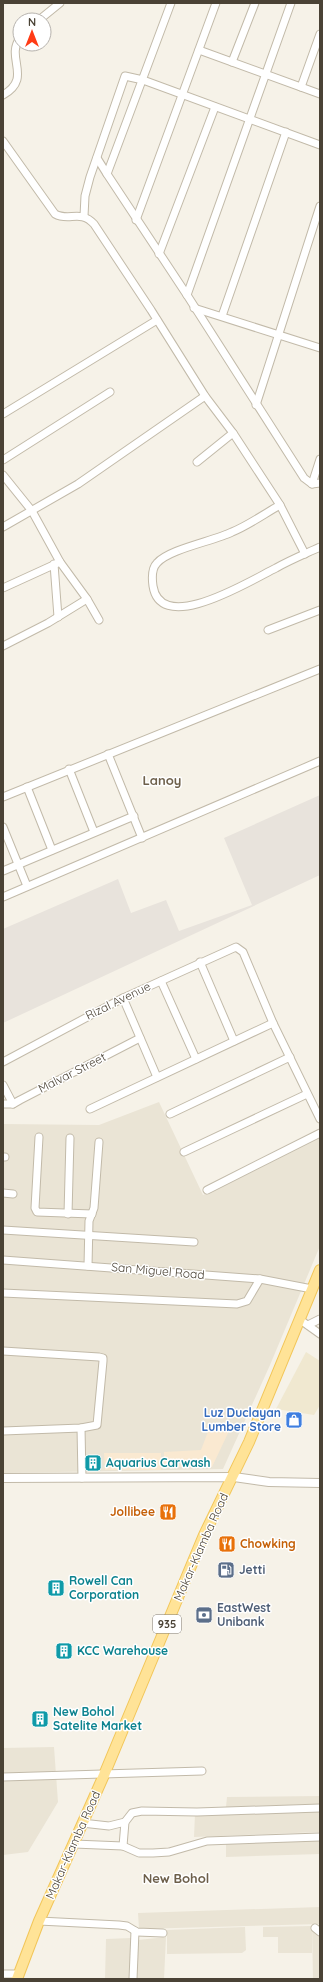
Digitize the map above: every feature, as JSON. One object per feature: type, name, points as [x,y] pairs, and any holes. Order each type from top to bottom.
[{"type":"main road","name":"Makar-Kiamba Road","points":[[18,1977],[39,1921],[104,1775],[187,1575],[234,1476],[275,1381],[303,1322],[312,1289],[320,1270]]},
{"type":"street","points":[[49,12],[60,3]]},
{"type":"street","points":[[107,174],[171,3]]},
{"type":"street","points":[[136,220],[216,3]]},
{"type":"street","points":[[232,62],[255,3]]},
{"type":"street","points":[[187,295],[264,74],[291,3]]},
{"type":"street","points":[[301,87],[320,34]]},
{"type":"street","points":[[199,50],[320,94]]},
{"type":"street","points":[[3,95],[12,90],[18,77],[16,52]]},
{"type":"street","points":[[84,216],[85,196],[124,78],[128,76],[143,80],[320,144]]},
{"type":"street","points":[[159,254],[215,107]]},
{"type":"street","points":[[222,316],[286,132]]},
{"type":"street","points":[[3,141],[56,214],[65,217],[84,216],[94,224],[205,396],[233,433],[280,505],[305,554]]},
{"type":"street","points":[[97,158],[304,478],[316,484],[320,459]]},
{"type":"street","points":[[256,405],[320,206]]},
{"type":"street","points":[[194,308],[320,348]]},
{"type":"street","points":[[3,414],[157,320]]},
{"type":"street","points":[[3,460],[110,392]]},
{"type":"street","points":[[3,527],[32,512],[78,484],[205,396]]},
{"type":"street","points":[[197,462],[233,433]]},
{"type":"street","points":[[3,475],[32,512],[57,563],[87,599],[99,620]]},
{"type":"street","points":[[280,505],[233,532],[188,547],[164,557],[156,563],[153,570],[152,582],[154,592],[158,599],[166,605],[178,607],[210,600],[320,547]]},
{"type":"street","points":[[3,588],[57,563]]},
{"type":"street","points":[[57,563],[58,616]]},
{"type":"street","points":[[3,646],[87,599]]},
{"type":"street","points":[[268,630],[320,610]]},
{"type":"street","points":[[3,797],[320,669]]},
{"type":"street","points":[[108,754],[142,838]]},
{"type":"street","points":[[3,896],[320,761]]},
{"type":"street","points":[[70,769],[94,832]]},
{"type":"street","points":[[27,787],[52,850]]},
{"type":"street","points":[[3,871],[134,816]]},
{"type":"street","points":[[3,827],[28,886]]},
{"type":"street","name":"Rizal Avenue","points":[[3,1062],[123,998],[236,947],[243,952],[273,1023]]},
{"type":"street","points":[[200,962],[234,1041]]},
{"type":"street","points":[[161,981],[196,1059]]},
{"type":"street","points":[[123,998],[157,1077]]},
{"type":"street","points":[[90,1109],[273,1023],[320,1119]]},
{"type":"street","name":"Malvar Street","points":[[3,1104],[12,1104],[140,1038]]},
{"type":"street","points":[[170,1114],[290,1056]]},
{"type":"street","points":[[3,1085],[12,1104]]},
{"type":"street","points":[[184,1152],[307,1094]]},
{"type":"street","points":[[207,1190],[320,1134]]},
{"type":"street","points":[[39,1137],[36,1211],[41,1213],[92,1214]]},
{"type":"street","points":[[68,1214],[70,1138]]},
{"type":"street","points":[[88,1266],[89,1218],[94,1208],[99,1142]]},
{"type":"street","points":[[3,1193],[13,1194]]},
{"type":"street","points":[[3,1230],[194,1242]]},
{"type":"street","name":"San Miguel Road","points":[[3,1260],[260,1280],[312,1289]]},
{"type":"street","points":[[3,1293],[237,1304],[247,1301],[260,1280]]},
{"type":"street","points":[[303,1322],[320,1319]]},
{"type":"street","points":[[303,1322],[320,1334]]},
{"type":"street","points":[[3,1351],[103,1358],[98,1424],[94,1427],[3,1431]]},
{"type":"street","points":[[81,1428],[82,1478]]},
{"type":"street","points":[[3,1478],[234,1476],[269,1482],[320,1483]]},
{"type":"street","points":[[3,1777],[202,1771]]},
{"type":"street","points":[[123,1846],[125,1822],[132,1813],[142,1811],[197,1812],[320,1808]]},
{"type":"street","points":[[82,1823],[109,1826],[125,1822]]},
{"type":"street","points":[[74,1844],[123,1846],[139,1853],[153,1853],[169,1852],[207,1840],[320,1837]]},
{"type":"street","points":[[39,1921],[119,1926],[145,1933],[162,1933]]},
{"type":"street","points":[[133,1979],[135,1931]]},
{"type":"street","points":[[3,1974],[18,1977]]},
{"type":"shaded area","points":[[320,795],[320,875],[3,1023],[3,929],[118,879],[131,913],[166,900],[179,931],[252,905],[224,838]]},
{"type":"shaded area","points":[[159,1102],[203,1195],[320,1136],[320,1246],[270,1365],[223,1469],[3,1473],[3,1124],[99,1125]]},
{"type":"shaded area","points":[[306,1352],[320,1361],[320,1405],[314,1415],[276,1409]]},
{"type":"shaded area","points":[[209,1429],[229,1431],[212,1467],[164,1467],[164,1452],[201,1450]]},
{"type":"shaded area","points":[[104,1453],[161,1453],[161,1470],[105,1470]]},
{"type":"shaded area","points":[[54,1747],[58,1802],[28,1852],[3,1855],[3,1748]]},
{"type":"shaded area","points":[[320,1796],[320,1804],[226,1807],[227,1797]]},
{"type":"shaded area","points":[[320,1811],[320,1832],[194,1837],[195,1814]]},
{"type":"shaded area","points":[[320,1838],[320,1854],[226,1857],[226,1841]]},
{"type":"shaded area","points":[[320,1907],[320,1924],[139,1929],[138,1913]]},
{"type":"shaded area","points":[[312,1925],[320,1925],[320,1979],[313,1979]]},
{"type":"shaded area","points":[[312,1926],[312,1953],[278,1953],[278,1937],[263,1937],[263,1927]]},
{"type":"shaded area","points":[[245,1927],[246,1950],[242,1953],[167,1954],[167,1930]]},
{"type":"shaded area","points":[[166,1937],[164,1979],[137,1979],[138,1940]]},
{"type":"shaded area","points":[[131,1938],[130,1979],[105,1979],[106,1939]]},
{"type":"place","name":"Luz Duclayan Lumber Store","points":[[294,1420]]},
{"type":"place","name":"Aquarius Carwash","points":[[93,1463]]},
{"type":"place","name":"Jollibee","points":[[168,1512]]},
{"type":"place","name":"Chowking","points":[[227,1544]]},
{"type":"place","name":"Jetti","points":[[226,1570]]},
{"type":"place","name":"Rowell Can Corporation","points":[[56,1588]]},
{"type":"place","name":"EastWest Unibank","points":[[204,1615]]},
{"type":"place","name":"KCC Warehouse","points":[[64,1651]]},
{"type":"place","name":"New Bohol Satelite Market","points":[[40,1719]]},
{"type":"district","name":"Lanoy","points":[[162,780]]},
{"type":"district","name":"New Bohol","points":[[176,1878]]}]
